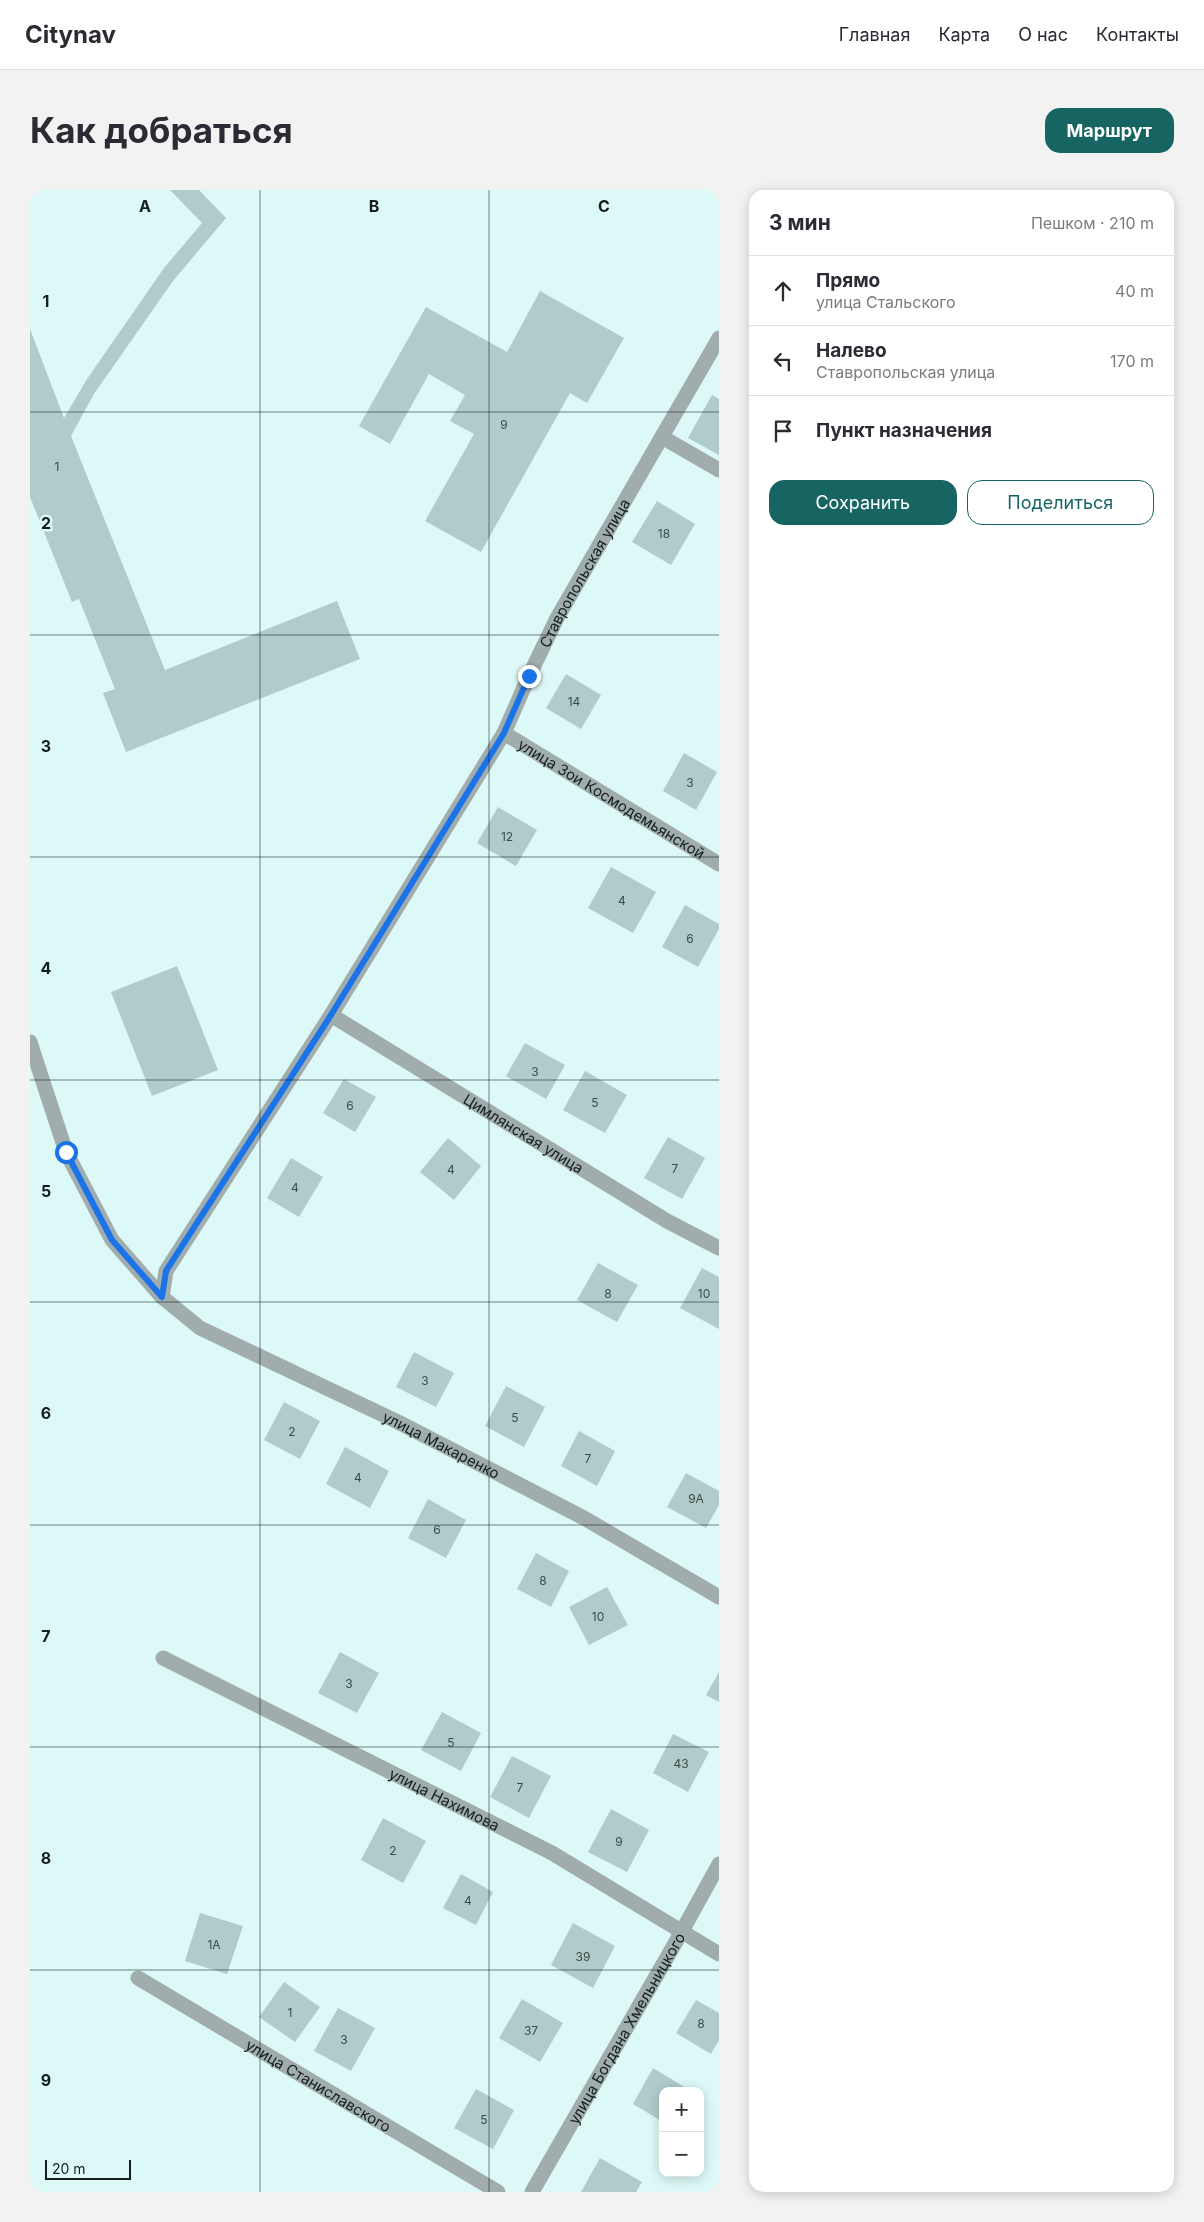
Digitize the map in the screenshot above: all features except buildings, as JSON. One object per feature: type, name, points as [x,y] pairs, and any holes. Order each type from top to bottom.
[{"type":"street","name":"Ставропольская улица","points":[[162,1297],[166,1271],[331,1015],[504,733],[557,618],[719,338]]},
{"type":"street","points":[[662,437],[719,470]]},
{"type":"street","name":"улица Зои Космодемьянской","points":[[504,733],[719,864]]},
{"type":"street","name":"Цимлянская улица","points":[[331,1015],[667,1221],[719,1248]]},
{"type":"street","name":"улица Макаренко","points":[[30,1042],[66,1152],[112,1240],[162,1297],[200,1328],[398,1422],[576,1513],[719,1597]]},
{"type":"street","name":"улица Нахимова","points":[[163,1658],[552,1853],[681,1933],[719,1954]]},
{"type":"street","name":"улица Богдана Хмельницкого","points":[[532,2192],[719,1864]]},
{"type":"street","name":"улица Станиславского","points":[[138,1978],[498,2192]]},
{"type":"route","points":[[66,1152],[112,1240],[162,1297],[166,1271],[331,1015],[504,733],[529,676]]}]
